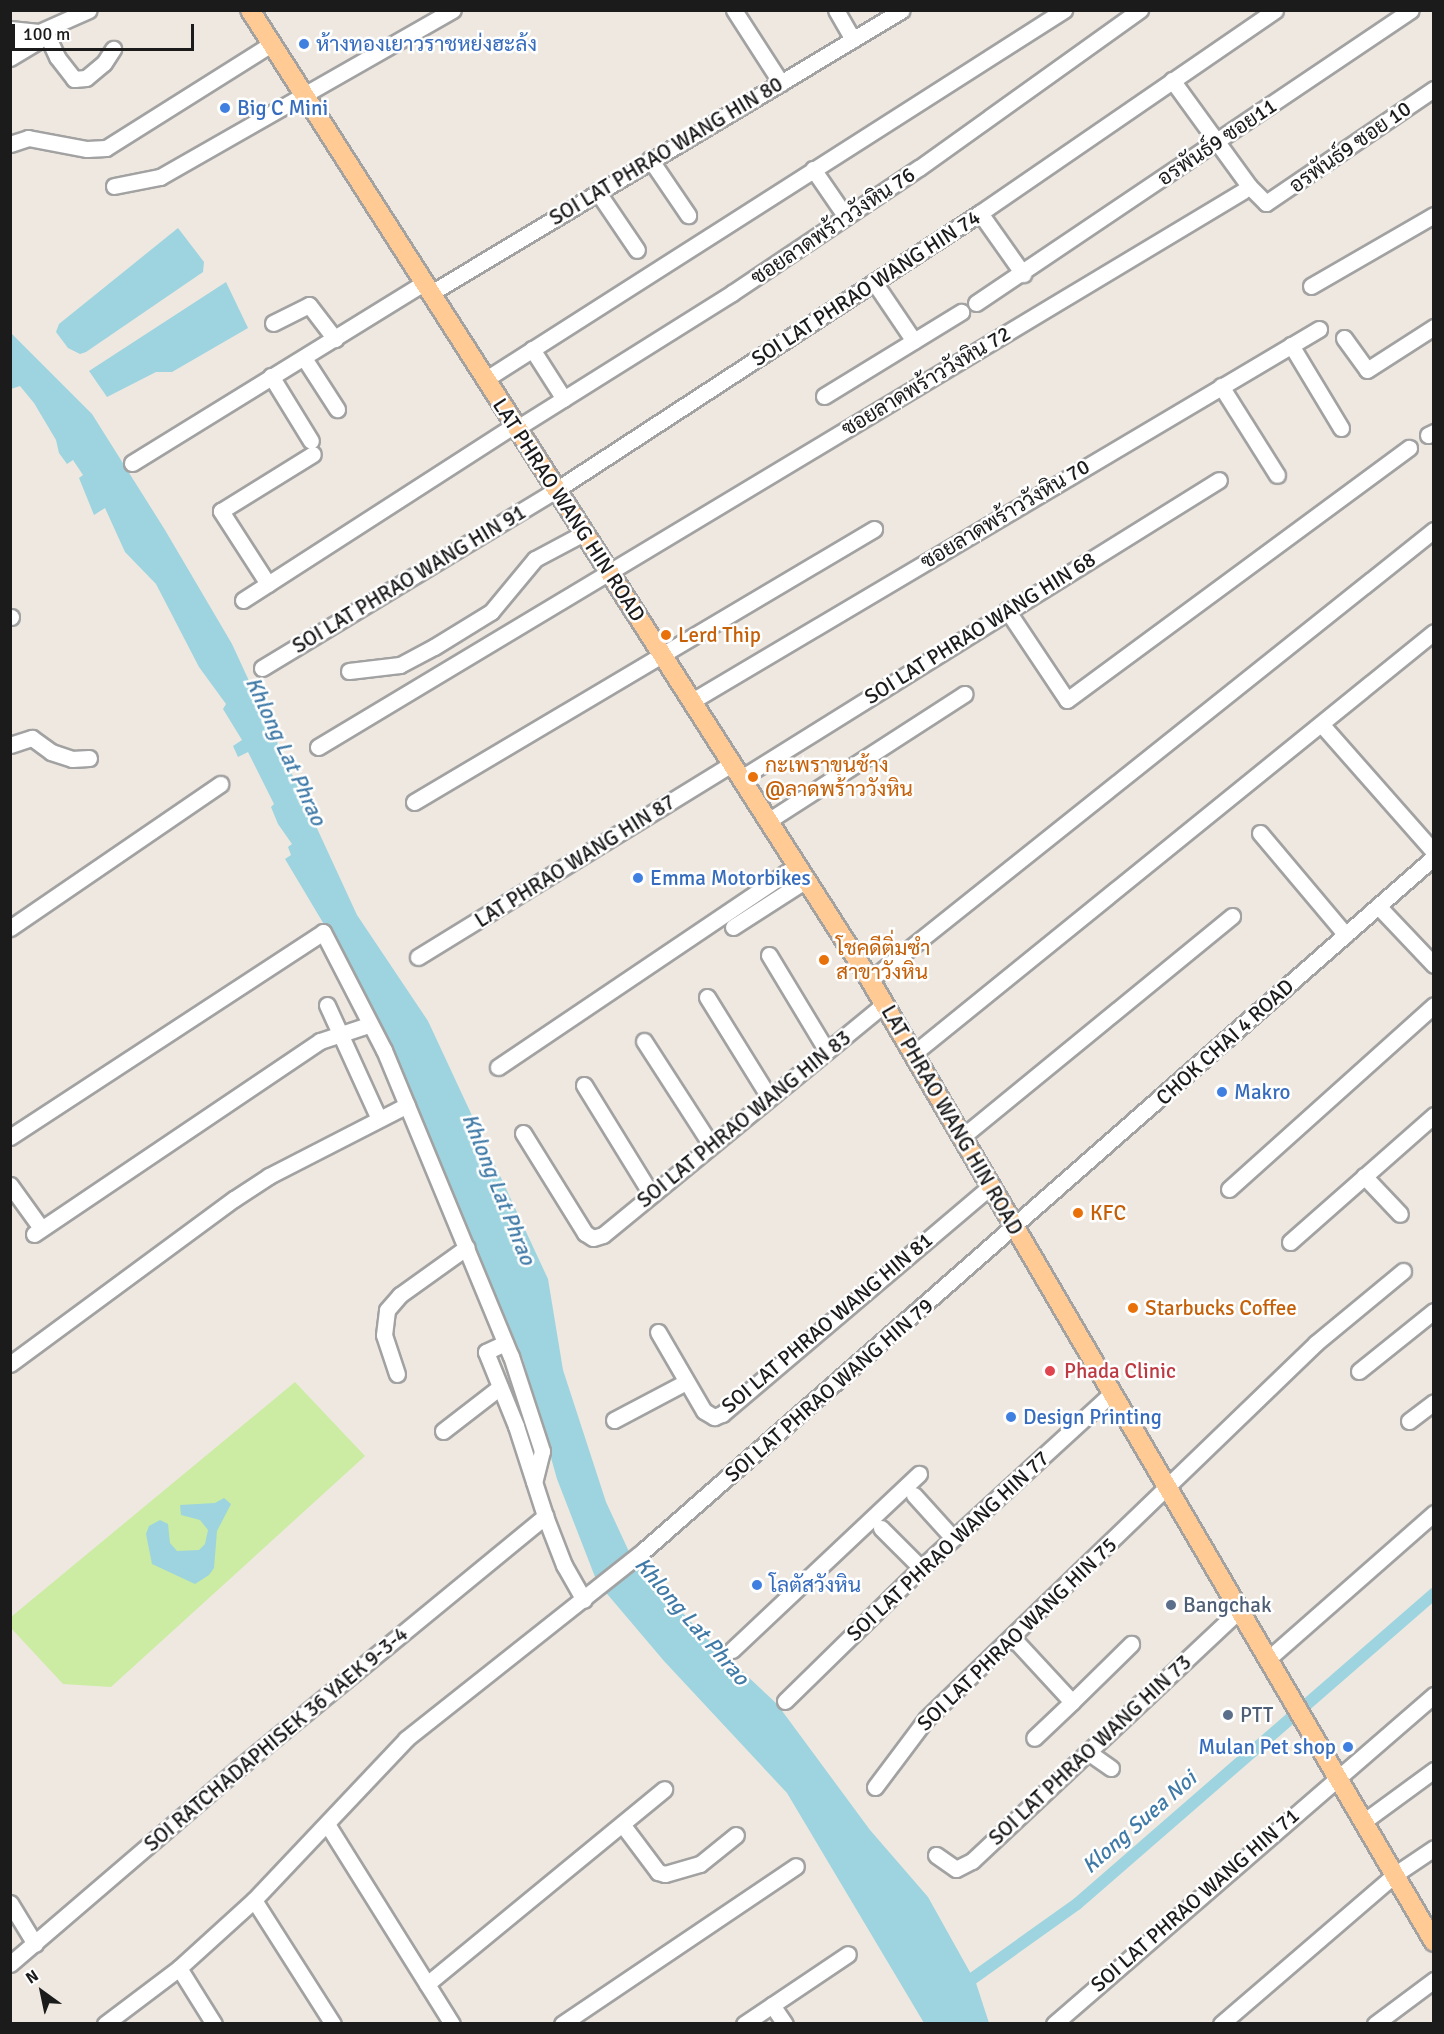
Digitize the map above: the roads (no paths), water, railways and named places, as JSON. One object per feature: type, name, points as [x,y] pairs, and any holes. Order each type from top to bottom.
[{"type":"main road","name":"LAT PHRAO WANG HIN ROAD","points":[[254,12],[271,44],[870,980],[1434,1942]]},
{"type":"street","points":[[10,45],[89,10]]},
{"type":"street","points":[[114,186],[160,177],[453,10]]},
{"type":"street","points":[[734,10],[781,83]]},
{"type":"street","points":[[836,10],[853,40]]},
{"type":"street","name":"SOI LAT PHRAO WANG HIN 80","points":[[132,463],[272,376],[597,191],[902,10]]},
{"type":"street","points":[[486,379],[1064,10]]},
{"type":"street","name":"ซอยลาดพร้าววังหิน 76","points":[[243,600],[564,399],[846,217],[1086,53],[1140,10]]},
{"type":"street","name":"SOI LAT PHRAO WANG HIN 74","points":[[556,490],[980,213],[1275,10]]},
{"type":"street","name":"อรพันธ์9 ซอย11","points":[[976,303],[1023,274],[1411,10]]},
{"type":"street","points":[[10,29],[39,33],[75,79],[86,78],[104,63],[113,49]]},
{"type":"street","points":[[10,58],[38,41],[39,33]]},
{"type":"street","points":[[10,144],[28,138],[87,149],[106,148],[271,44]]},
{"type":"street","points":[[1172,80],[1218,142]]},
{"type":"street","name":"อรพันธ์9 ซอย 10","points":[[1218,142],[1266,203],[1434,89]]},
{"type":"street","points":[[650,159],[688,215]]},
{"type":"street","points":[[813,169],[846,217]]},
{"type":"street","points":[[597,191],[637,250]]},
{"type":"street","name":"ซอยลาดพร้าววังหิน 72","points":[[318,747],[1243,191]]},
{"type":"street","points":[[980,213],[1023,274]]},
{"type":"street","points":[[1311,286],[1434,215]]},
{"type":"street","points":[[874,282],[914,341]]},
{"type":"street","points":[[273,323],[309,305],[335,339]]},
{"type":"street","points":[[824,396],[961,312]]},
{"type":"street","points":[[1344,338],[1367,370],[1434,327]]},
{"type":"street","name":"ซอยลาดพร้าววังหิน 70","points":[[692,701],[1319,329]]},
{"type":"street","points":[[1291,345],[1341,428]]},
{"type":"street","points":[[532,349],[564,399]]},
{"type":"street","points":[[304,358],[337,409]]},
{"type":"street","points":[[268,584],[221,512],[312,448],[272,376]]},
{"type":"street","points":[[1221,386],[1277,475]]},
{"type":"street","points":[[1007,610],[1067,700],[1409,448]]},
{"type":"street","name":"SOI LAT PHRAO WANG HIN 68","points":[[736,771],[1007,610],[1219,480]]},
{"type":"street","name":"SOI LAT PHRAO WANG HIN 91","points":[[262,668],[556,490]]},
{"type":"street","points":[[414,802],[874,529]]},
{"type":"street","points":[[870,980],[1434,530]]},
{"type":"street","points":[[349,671],[400,665],[434,647],[491,612],[535,559],[584,533]]},
{"type":"street","points":[[913,1054],[1434,632]]},
{"type":"street","points":[[768,821],[964,694]]},
{"type":"street","points":[[1322,725],[1434,852]]},
{"type":"street","points":[[10,745],[32,738],[51,752],[72,759],[89,758]]},
{"type":"street","name":"LAT PHRAO WANG HIN 87","points":[[418,957],[736,771]]},
{"type":"street","points":[[10,928],[220,784]]},
{"type":"street","points":[[1260,833],[1346,935]]},
{"type":"street","name":"CHOK CHAI 4 ROAD","points":[[1015,1228],[1434,856]]},
{"type":"street","points":[[733,927],[801,873]]},
{"type":"street","points":[[498,1067],[801,873]]},
{"type":"street","points":[[1378,906],[1434,965]]},
{"type":"street","points":[[962,1137],[1232,916]]},
{"type":"street","points":[[12,1133],[322,932],[368,1025],[384,1050],[505,1343],[542,1451],[534,1482]]},
{"type":"street","points":[[769,955],[827,1051]]},
{"type":"street","points":[[707,997],[769,1097]]},
{"type":"street","name":"SOI LAT PHRAO WANG HIN 83","points":[[523,1133],[585,1233],[593,1238],[603,1235],[884,1004]]},
{"type":"street","points":[[327,1005],[380,1119]]},
{"type":"street","points":[[1229,1189],[1434,1005]]},
{"type":"street","points":[[10,1185],[36,1229],[338,1031],[368,1025]]},
{"type":"street","points":[[644,1041],[711,1145]]},
{"type":"street","points":[[584,1084],[651,1194]]},
{"type":"street","points":[[10,1364],[234,1199],[407,1105]]},
{"type":"street","points":[[1290,1242],[1434,1115]]},
{"type":"street","points":[[1364,1176],[1400,1214]]},
{"type":"street","name":"SOI LAT PHRAO WANG HIN 81","points":[[658,1332],[704,1411],[714,1417],[722,1414],[800,1344],[991,1186]]},
{"type":"street","name":"SOI LAT PHRAO WANG HIN 79","points":[[105,2024],[179,1968],[254,1900],[406,1739],[642,1552],[1015,1228]]},
{"type":"street","points":[[396,1374],[384,1335],[387,1310],[400,1296],[467,1247]]},
{"type":"street","name":"SOI LAT PHRAO WANG HIN 75","points":[[875,1787],[926,1719],[1168,1489],[1316,1342],[1403,1271]]},
{"type":"street","points":[[1359,1371],[1434,1311]]},
{"type":"street","points":[[505,1343],[486,1352],[534,1482],[544,1516],[564,1565],[584,1600]]},
{"type":"street","points":[[614,1420],[686,1382]]},
{"type":"street","points":[[443,1431],[500,1387]]},
{"type":"street","name":"SOI LAT PHRAO WANG HIN 77","points":[[785,1701],[921,1568],[1112,1393]]},
{"type":"street","points":[[1409,1421],[1434,1402]]},
{"type":"street","points":[[732,1650],[919,1474]]},
{"type":"street","points":[[914,1495],[953,1538]]},
{"type":"street","points":[[1268,1659],[1434,1513]]},
{"type":"street","name":"SOI RATCHADAPHISEK 36 YAEK 9-3-4","points":[[10,1964],[241,1766],[544,1516]]},
{"type":"street","points":[[880,1528],[921,1568]]},
{"type":"street","name":"SOI LAT PHRAO WANG HIN 73","points":[[936,1855],[956,1869],[972,1861],[1239,1610]]},
{"type":"street","points":[[1013,1638],[1072,1702]]},
{"type":"street","points":[[1034,1738],[1131,1644]]},
{"type":"street","name":"SOI LAT PHRAO WANG HIN 71","points":[[1054,2024],[1434,1695]]},
{"type":"street","points":[[1088,1752],[1111,1768]]},
{"type":"street","points":[[1363,1822],[1434,1770]]},
{"type":"street","points":[[427,1984],[664,1789]]},
{"type":"street","points":[[327,1824],[452,2024]]},
{"type":"street","points":[[622,1824],[657,1872],[665,1874],[700,1864],[736,1835]]},
{"type":"street","points":[[1221,2024],[1394,1875],[1434,1848]]},
{"type":"street","points":[[562,2024],[796,1866]]},
{"type":"street","points":[[254,1900],[333,2024]]},
{"type":"street","points":[[10,1903],[35,1944]]},
{"type":"street","points":[[744,2024],[848,1954]]},
{"type":"street","points":[[179,1968],[214,2024]]},
{"type":"street","points":[[1375,2024],[1434,1980]]},
{"type":"street","points":[[772,2005],[784,2024]]},
{"type":"water","points":[[178,228],[204,262],[203,272],[86,352],[80,354],[68,348],[56,332],[59,324]]},
{"type":"water","points":[[226,282],[248,328],[172,372],[156,372],[107,397],[89,371]]},
{"type":"water","name":"Khlong Lat Phrao","points":[[10,332],[92,414],[165,530],[232,644],[357,915],[428,1021],[548,1279],[563,1370],[606,1502],[631,1556],[701,1633],[777,1704],[870,1830],[928,1897],[976,1983],[989,2023],[924,2023],[787,1793],[664,1661],[597,1582],[557,1479],[523,1359],[414,1106],[352,981],[356,978],[285,859],[291,855],[288,847],[292,844],[278,824],[271,807],[274,804],[248,752],[238,757],[233,746],[242,740],[223,709],[226,704],[199,667],[156,584],[125,552],[105,508],[94,515],[79,478],[83,475],[73,460],[67,464],[59,453],[56,440],[34,403],[20,386],[11,389]]},
{"type":"water","points":[[224,1498],[231,1504],[217,1531],[214,1568],[209,1575],[195,1584],[152,1564],[146,1534],[149,1526],[160,1520],[168,1524],[170,1543],[177,1551],[199,1550],[205,1544],[208,1530],[200,1520],[181,1515],[180,1505],[215,1503]]},
{"type":"waterway","name":"Klong Suea Noi","points":[[962,1986],[1077,1904],[1434,1594]]},
{"type":"place","name":"ห้างทองเยาวราชหย่งฮะล้ง","points":[[304,44]]},
{"type":"place","name":"Big C Mini","points":[[225,108]]},
{"type":"place","name":"Lerd Thip","points":[[666,635]]},
{"type":"place","name":"กะเพราขุนช้าง @ลาดพร้าววังหิน","points":[[753,777]]},
{"type":"place","name":"Emma Motorbikes","points":[[638,878]]},
{"type":"place","name":"โชคดีติ่มซำ สาขาวังหิน","points":[[824,960]]},
{"type":"place","name":"Makro","points":[[1222,1092]]},
{"type":"place","name":"KFC","points":[[1078,1213]]},
{"type":"place","name":"Starbucks Coffee","points":[[1133,1308]]},
{"type":"place","name":"Phada Clinic","points":[[1050,1371]]},
{"type":"place","name":"Design Printing","points":[[1011,1417]]},
{"type":"place","name":"โลตัสวังหิน","points":[[757,1585]]},
{"type":"place","name":"Bangchak","points":[[1171,1605]]},
{"type":"place","name":"PTT","points":[[1228,1715]]},
{"type":"place","name":"Mulan Pet shop","points":[[1348,1747]]}]
